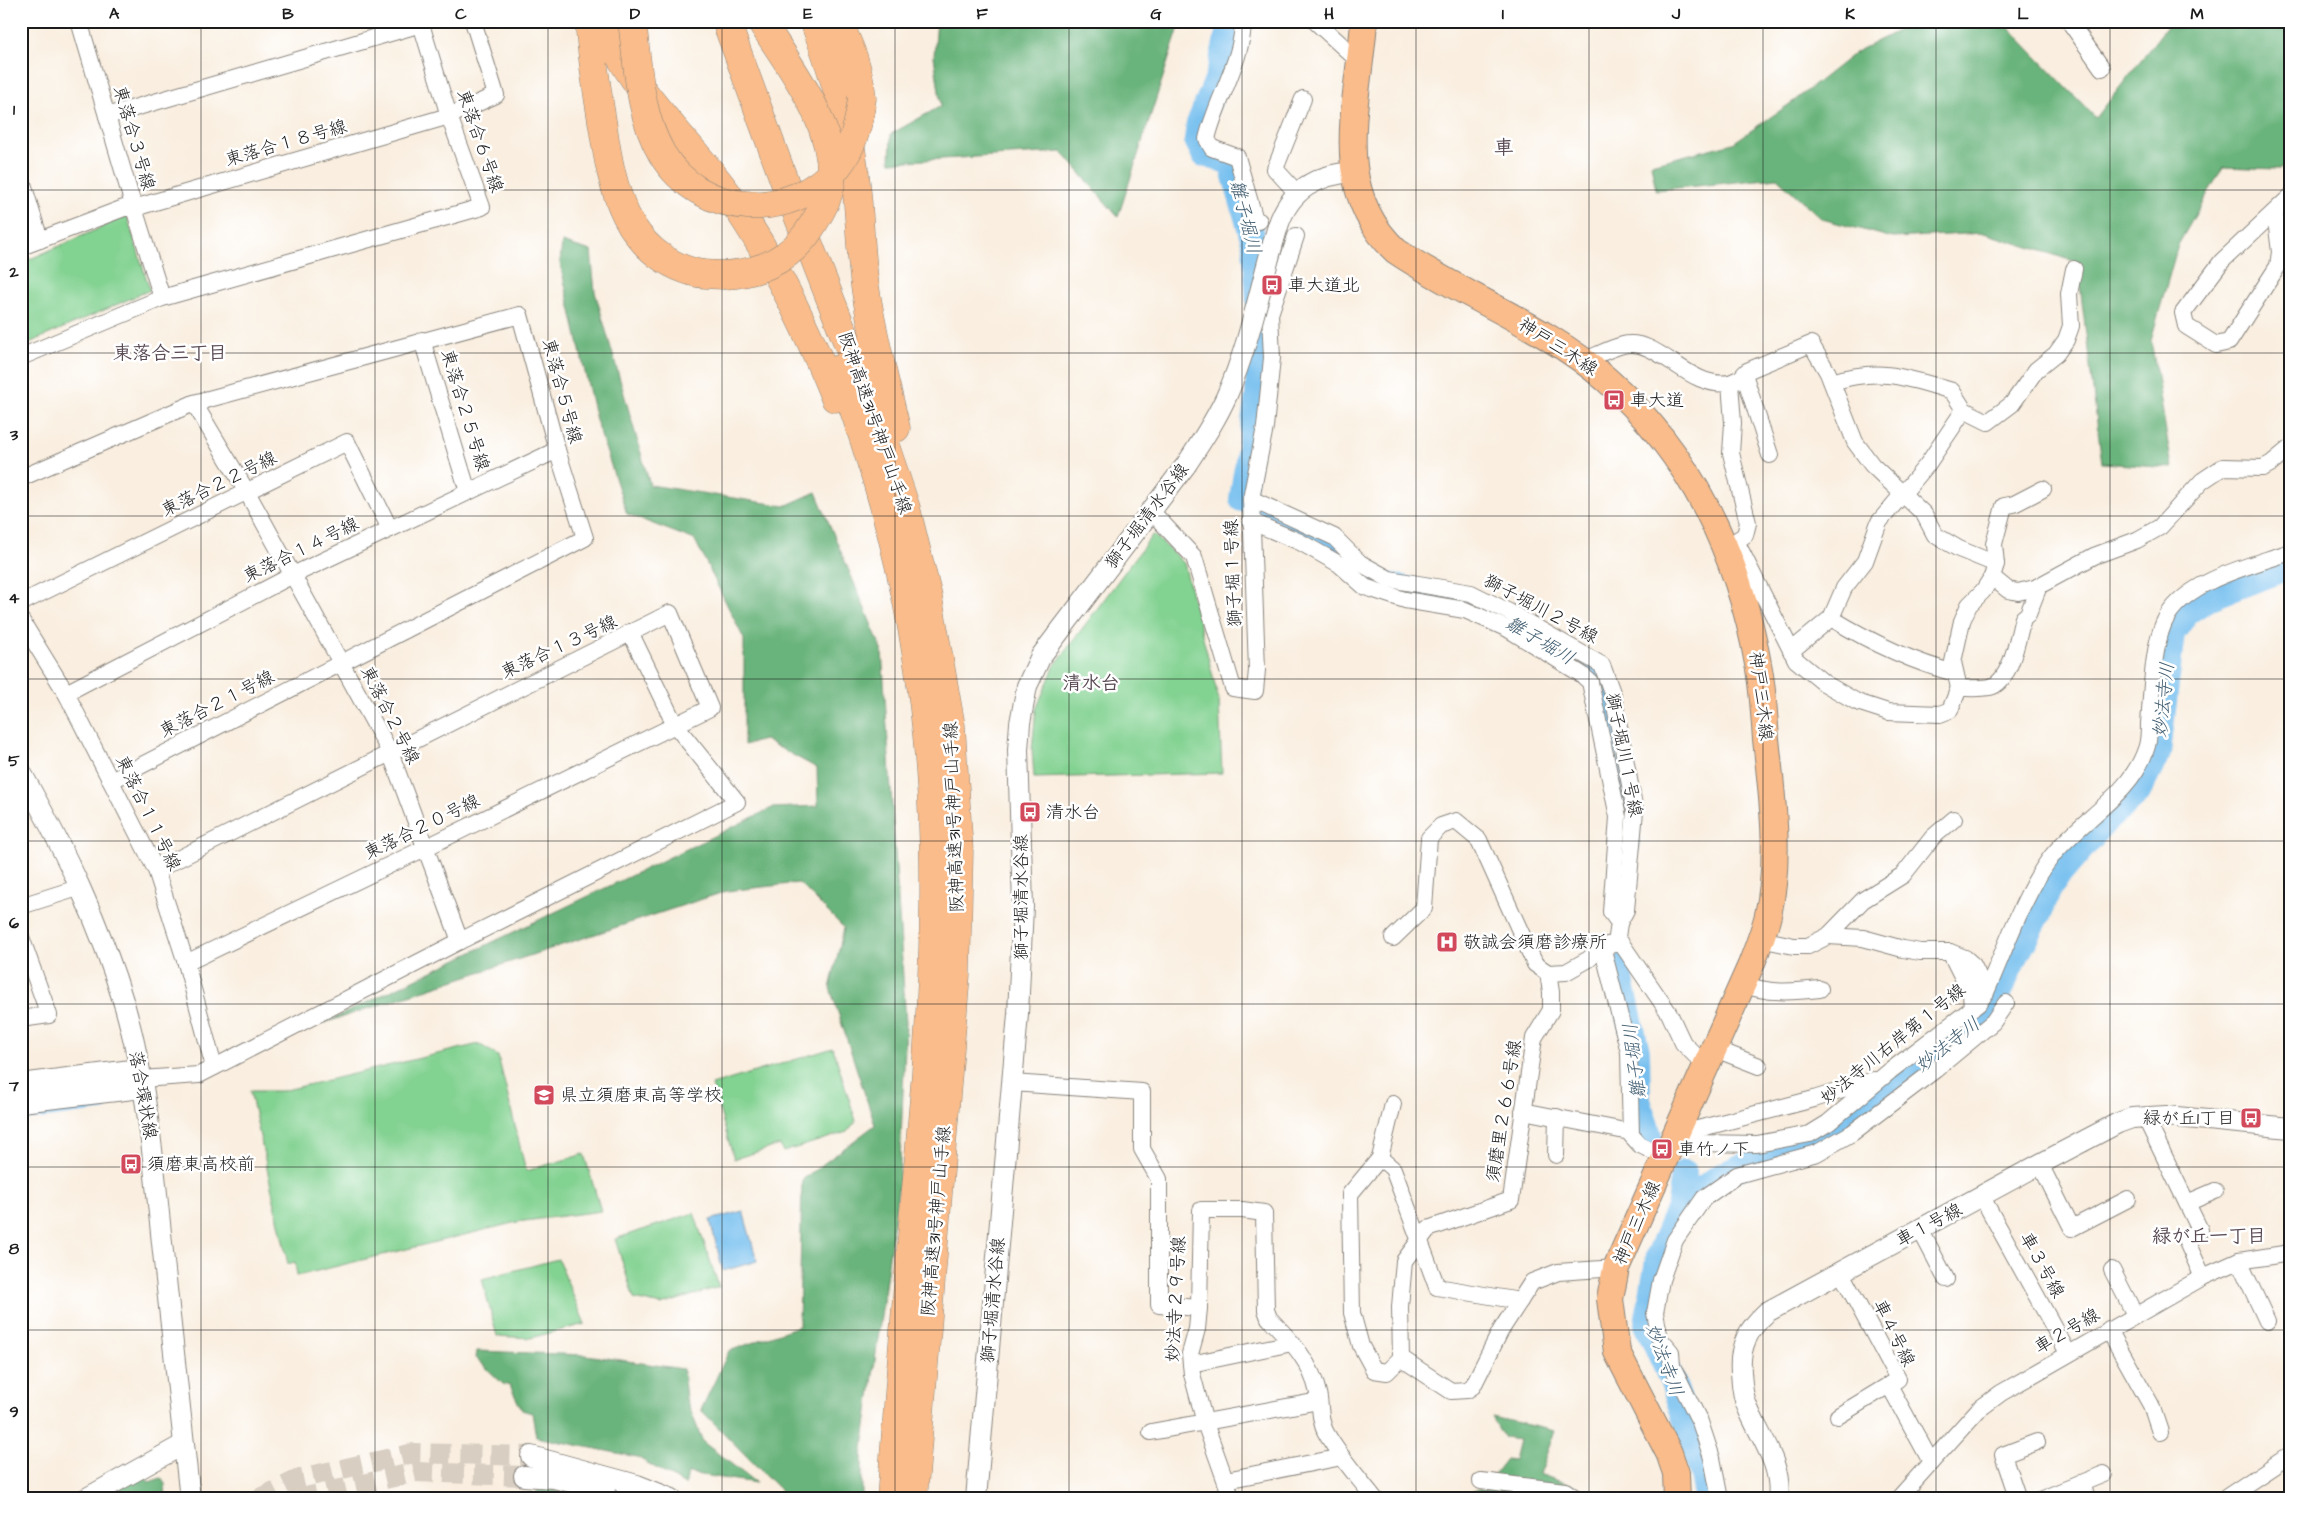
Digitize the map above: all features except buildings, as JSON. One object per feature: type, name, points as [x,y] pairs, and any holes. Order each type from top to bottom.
[{"type":"highway","points":[[589,21],[592,60],[608,158],[613,185],[623,213],[638,235],[658,254],[677,266],[694,272],[723,275],[755,271],[786,256],[816,221],[831,185],[829,146],[822,124],[803,88],[761,21]]},
{"type":"highway","points":[[603,21],[625,67],[654,107],[726,192],[767,254],[828,380],[900,567]]},
{"type":"highway","points":[[632,21],[642,99],[651,130],[662,154],[680,177],[692,187],[726,203],[753,206],[780,202],[808,191],[839,165],[852,144],[862,98],[860,75],[854,54],[838,21]]},
{"type":"highway","name":"阪神高速31号神戸山手線","points":[[706,21],[780,220],[842,378],[876,476],[900,567],[919,674],[927,735],[932,816],[934,916],[929,1035],[891,1499]]},
{"type":"highway","name":"阪神高速31号神戸山手線","points":[[726,21],[785,184],[871,402],[906,508],[935,632],[952,726],[959,852],[959,911],[952,1036],[913,1499]]},
{"type":"highway","points":[[814,21],[842,107],[853,160],[866,286],[883,375],[934,574],[935,632]]},
{"type":"main road","name":"神戸三木線","points":[[1364,21],[1361,63],[1354,98],[1351,137],[1355,172],[1361,196],[1370,218],[1396,251],[1522,322],[1584,361],[1616,388],[1672,450],[1730,542],[1759,666],[1775,850],[1772,893],[1760,939],[1742,984],[1616,1268],[1610,1299],[1617,1352],[1669,1453],[1676,1473],[1677,1499]]},
{"type":"street","name":"東落合３号線","points":[[21,247],[124,208],[134,208],[79,21]]},
{"type":"street","name":"東落合１８号線","points":[[134,208],[449,116],[496,95],[473,21]]},
{"type":"street","points":[[1243,21],[1243,38],[1212,120],[1207,139],[1212,148],[1237,157],[1256,220],[1268,224]]},
{"type":"street","points":[[1314,21],[1361,63]]},
{"type":"street","points":[[2069,21],[2102,68]]},
{"type":"street","name":"東落合６号線","points":[[21,357],[162,298],[482,207],[449,116],[421,24],[107,116]]},
{"type":"street","points":[[1297,193],[1275,169],[1303,99]]},
{"type":"street","name":"獅子堀清水谷線","points":[[976,1499],[1019,1006],[1023,906],[1018,750],[1022,707],[1027,686],[1041,656],[1186,465],[1207,434],[1227,396],[1238,366],[1268,224],[1305,187],[1328,176],[1355,172]]},
{"type":"street","points":[[21,177],[40,240]]},
{"type":"street","points":[[2275,212],[2280,252],[2278,266],[2229,342],[2216,345],[2186,326],[2184,313],[2222,261],[2290,197]]},
{"type":"street","points":[[134,208],[162,298]]},
{"type":"street","name":"獅子堀１号線","points":[[1151,510],[1194,557],[1233,688],[1255,691],[1257,670],[1250,521],[1251,499],[1267,412],[1272,358],[1270,314],[1296,236]]},
{"type":"street","points":[[1832,382],[1855,375],[1900,375],[1952,391],[1964,410],[1988,422],[2012,404],[2036,370],[2056,354],[2066,340],[2071,326],[2069,294],[2074,269]]},
{"type":"street","name":"東落合５号線","points":[[194,402],[520,314],[556,450],[585,538],[341,663]]},
{"type":"street","name":"東落合２５号線","points":[[422,340],[468,492]]},
{"type":"street","points":[[1584,361],[1624,344],[1644,345],[1706,383],[1719,385],[1730,383],[1741,378],[1757,366],[1811,344],[1832,382],[1855,442],[1872,465],[1924,514],[1935,535],[1994,570],[2008,590],[2018,592],[2040,586],[2094,556],[2137,540],[2160,527],[2202,481],[2223,468],[2263,468],[2290,448]]},
{"type":"street","points":[[1744,374],[1770,456]]},
{"type":"street","points":[[1730,383],[1733,422],[1731,453],[1748,522],[1745,535],[1730,542],[1796,660],[1824,683],[1858,702],[1888,712],[1940,714],[1950,710],[1957,681],[1953,662],[1962,621],[1969,605],[1983,591],[1994,570],[1994,544],[2004,506],[2014,504],[2043,489]]},
{"type":"street","points":[[21,478],[194,402]]},
{"type":"street","name":"東落合２号線","points":[[194,402],[247,492],[390,752],[460,941]]},
{"type":"street","points":[[1792,651],[1831,618],[1844,588],[1865,561],[1878,522],[1927,465],[1964,410]]},
{"type":"street","name":"東落合２２号線","points":[[21,603],[347,442],[390,529]]},
{"type":"street","name":"東落合１４号線","points":[[66,693],[293,575],[556,450]]},
{"type":"street","name":"獅子堀川２号線","points":[[1251,499],[1334,537],[1360,563],[1389,579],[1471,593],[1509,612],[1602,665],[1613,695],[1635,811],[1626,910],[1619,923]]},
{"type":"street","name":"獅子堀川１号線","points":[[1250,521],[1300,542],[1339,564],[1365,587],[1405,600],[1465,610],[1508,629],[1581,674],[1590,682],[1618,817],[1611,912],[1619,923],[1609,945]]},
{"type":"street","name":"妙法寺川右岸第１号線","points":[[1630,1132],[1640,1145],[1673,1143],[1757,1144],[1810,1134],[1828,1123],[1882,1078],[1972,1009],[1986,992],[2031,891],[2051,857],[2066,839],[2131,779],[2147,748],[2156,647],[2167,616],[2186,595],[2201,585],[2290,552]]},
{"type":"street","points":[[1831,618],[1856,634],[1934,668],[1957,681],[1990,687],[1998,683],[2007,672],[2023,618],[2028,614],[2040,586]]},
{"type":"street","name":"東落合２０号線","points":[[186,963],[710,708],[670,613],[630,632]]},
{"type":"street","name":"東落合１１号線","points":[[21,620],[66,693],[156,870],[186,963],[214,1067]]},
{"type":"street","name":"東落合１３号線","points":[[156,870],[630,632],[675,725],[737,802],[460,941]]},
{"type":"street","name":"東落合２１号線","points":[[111,781],[341,663]]},
{"type":"street","name":"落合環状線","points":[[21,772],[53,829],[82,887],[106,947],[125,1008],[150,1127],[190,1499]]},
{"type":"street","points":[[1760,939],[1787,945],[1808,946],[1828,936],[1863,900],[1902,875],[1932,837],[1954,819]]},
{"type":"street","points":[[1393,938],[1424,908],[1429,838],[1441,826],[1456,821],[1479,840],[1535,964],[1548,972],[1566,972],[1609,945],[1621,943],[1668,1013],[1683,1043],[1700,1060],[1710,1055],[1759,1066]]},
{"type":"street","points":[[21,906],[82,887]]},
{"type":"street","points":[[1828,936],[1863,938],[1903,950],[1950,952],[1965,958],[1973,965],[1986,992]]},
{"type":"street","points":[[21,937],[48,1015],[21,1019]]},
{"type":"street","points":[[21,1084],[141,1079],[199,1074],[460,941]]},
{"type":"street","points":[[1524,1111],[1630,1132],[1629,1052],[1609,945]]},
{"type":"street","points":[[1950,952],[1971,994],[1972,1009]]},
{"type":"street","name":"須磨里２６６号線","points":[[1401,1358],[1400,1307],[1404,1261],[1428,1229],[1511,1200],[1534,1038],[1551,1010],[1552,992],[1548,972]]},
{"type":"street","points":[[1742,984],[1754,989],[1785,993],[1820,989]]},
{"type":"street","points":[[1720,1499],[1712,1458],[1700,1422],[1672,1366],[1671,1352],[1660,1339],[1655,1313],[1661,1280],[1675,1240],[1704,1198],[1737,1175],[1816,1153],[1852,1133],[1934,1070],[1992,1022],[2006,1003]]},
{"type":"street","points":[[1673,1143],[1690,1131],[1814,1099],[1882,1078]]},
{"type":"street","points":[[21,1102],[141,1079]]},
{"type":"street","points":[[1012,1083],[1142,1092],[1142,1149],[1159,1179],[1159,1305],[1200,1308]]},
{"type":"street","points":[[1392,1104],[1380,1158],[1350,1194],[1352,1313],[1361,1346],[1374,1370],[1387,1372],[1401,1358],[1451,1391],[1467,1390],[1473,1386],[1501,1330],[1532,1282],[1558,1272],[1616,1268]]},
{"type":"street","name":"車１号線","points":[[1778,1499],[1778,1471],[1746,1405],[1742,1387],[1741,1350],[1748,1332],[1767,1312],[2040,1164],[2118,1123],[2132,1118],[2166,1116],[2290,1128]]},
{"type":"street","points":[[1556,1155],[1557,1117]]},
{"type":"street","points":[[2145,1117],[2200,1230],[2186,1238],[2203,1277]]},
{"type":"street","points":[[1380,1158],[1393,1169],[1438,1287],[1520,1301]]},
{"type":"street","points":[[2040,1164],[2072,1228],[2128,1199]]},
{"type":"street","points":[[2187,1203],[2215,1191]]},
{"type":"street","name":"車３号線","points":[[1982,1197],[2068,1353]]},
{"type":"street","name":"妙法寺２９号線","points":[[1232,1499],[1205,1422],[1191,1364],[1190,1354],[1200,1308],[1201,1210],[1242,1210],[1264,1213],[1266,1310],[1269,1318],[1304,1357],[1313,1378],[1324,1430],[1342,1457],[1375,1499]]},
{"type":"street","points":[[1920,1229],[1946,1279]]},
{"type":"street","name":"車２号線","points":[[1898,1499],[1978,1410],[2001,1393],[2203,1277],[2239,1261],[2290,1253]]},
{"type":"street","points":[[2239,1261],[2267,1321]]},
{"type":"street","points":[[2112,1270],[2135,1315]]},
{"type":"street","name":"車４号線","points":[[1840,1271],[1898,1380],[1889,1384],[1931,1462]]},
{"type":"street","points":[[2109,1330],[2151,1405],[2160,1432]]},
{"type":"street","points":[[1191,1364],[1292,1343]]},
{"type":"street","points":[[1838,1416],[1889,1384]]},
{"type":"street","points":[[1151,1432],[1319,1401]]},
{"type":"street","points":[[2018,1499],[2003,1455],[2037,1442]]},
{"type":"street","points":[[85,1499],[184,1444]]},
{"type":"street","points":[[2228,1499],[2227,1497],[2290,1455]]},
{"type":"street","points":[[531,1456],[637,1485],[672,1499]]},
{"type":"street","points":[[1226,1480],[1342,1457]]},
{"type":"street","points":[[2042,1499],[2084,1491],[2104,1474]]},
{"type":"street","points":[[524,1476],[554,1478],[583,1484],[633,1499]]},
{"type":"street","points":[[1481,1481],[1565,1491],[1577,1499]]},
{"type":"green space","points":[[937,21],[1181,21],[1118,217],[1062,152],[890,162],[891,134],[941,106],[934,56]]},
{"type":"green space","points":[[1917,21],[2002,21],[2096,118],[2171,21],[2290,21],[2290,167],[2278,169],[2223,167],[2178,245],[2151,340],[2172,468],[2102,463],[2077,262],[1984,233],[1893,238],[1822,219],[1777,178],[1656,190],[1651,164],[1733,143],[1794,101],[1856,52]]},
{"type":"green space","points":[[127,216],[150,290],[29,343],[21,325],[21,263]]},
{"type":"green space","points":[[562,242],[591,251],[595,292],[650,485],[785,506],[816,492],[882,650],[906,1023],[899,1184],[862,1456],[862,1499],[783,1499],[787,1497],[701,1410],[729,1351],[799,1326],[802,1180],[875,1125],[830,988],[844,928],[799,883],[727,891],[324,1023],[772,808],[818,806],[817,768],[765,740],[744,745],[744,639],[695,540],[627,514],[596,420],[560,263]]},
{"type":"green space","points":[[1153,534],[1184,563],[1219,700],[1222,773],[1034,778],[1032,749],[1036,709],[1055,665]]},
{"type":"green space","points":[[479,1044],[498,1056],[526,1171],[584,1154],[601,1211],[517,1222],[297,1276],[295,1262],[288,1264],[250,1091],[282,1091]]},
{"type":"green space","points":[[833,1048],[856,1121],[847,1132],[783,1152],[780,1145],[734,1159],[712,1085]]},
{"type":"green space","points":[[694,1213],[719,1287],[661,1305],[634,1299],[615,1239]]},
{"type":"green space","points":[[558,1259],[585,1324],[530,1338],[497,1336],[482,1279]]},
{"type":"green space","points":[[477,1351],[586,1355],[683,1369],[686,1399],[703,1442],[756,1483],[688,1473],[685,1485],[637,1457],[536,1437],[532,1413],[522,1410],[510,1386],[503,1384],[476,1358]]},
{"type":"green space","points":[[1492,1417],[1555,1431],[1539,1474],[1590,1492],[1595,1499],[1461,1499],[1461,1496],[1484,1487],[1506,1459],[1514,1460],[1519,1440],[1504,1438]]},
{"type":"green space","points":[[143,1474],[149,1482],[161,1478],[165,1484],[166,1499],[102,1499]]},
{"type":"green space","points":[[540,1487],[588,1499],[532,1499]]},
{"type":"water","points":[[743,1211],[757,1261],[723,1271],[710,1220]]},
{"type":"waterway","name":"雛子堀川","points":[[1231,21],[1219,75],[1199,124],[1197,140],[1204,154],[1231,162],[1255,245],[1260,314],[1258,395],[1242,499]]},
{"type":"waterway","name":"雛子堀川","points":[[1265,518],[1312,537],[1347,556],[1376,583],[1470,602],[1526,631]]},
{"type":"waterway","name":"妙法寺川","points":[[1708,1499],[1702,1472],[1674,1385],[1647,1324],[1659,1255],[1680,1205],[1719,1177],[1749,1163],[1817,1145],[1850,1123],[1963,1035],[1993,1008],[2010,967],[2039,913],[2051,884],[2104,822],[2138,792],[2158,753],[2172,633],[2187,612],[2211,597],[2290,566]]},
{"type":"waterway","name":"雛子堀川","points":[[1561,654],[1599,676],[1628,821],[1626,848]]},
{"type":"waterway","name":"雛子堀川","points":[[1614,949],[1637,1051],[1638,1100],[1651,1142]]},
{"type":"waterway","points":[[21,1119],[105,1108]]},
{"type":"waterway","name":"雛子堀川","points":[[1680,1205],[1684,1173]]},
{"type":"tunnel","points":[[258,1499],[301,1478],[414,1453],[531,1456]]},
{"type":"tunnel","points":[[297,1499],[416,1472],[524,1476]]},
{"type":"place","name":"車大道北","points":[[1272,285]]},
{"type":"place","name":"車大道","points":[[1614,400]]},
{"type":"place","name":"清水台","points":[[1030,812]]},
{"type":"place","name":"敬誠会須磨診療所","points":[[1447,942]]},
{"type":"place","name":"県立須磨東高等学校","points":[[544,1095]]},
{"type":"place","name":"緑が丘1丁目","points":[[2251,1118]]},
{"type":"place","name":"車竹ノ下","points":[[1662,1149]]},
{"type":"place","name":"須磨東高校前","points":[[131,1164]]},
{"type":"district","name":"車","points":[[1504,148]]},
{"type":"district","name":"東落合三丁目","points":[[170,353]]},
{"type":"district","name":"清水台","points":[[1091,683]]},
{"type":"district","name":"緑が丘一丁目","points":[[2209,1236]]}]
